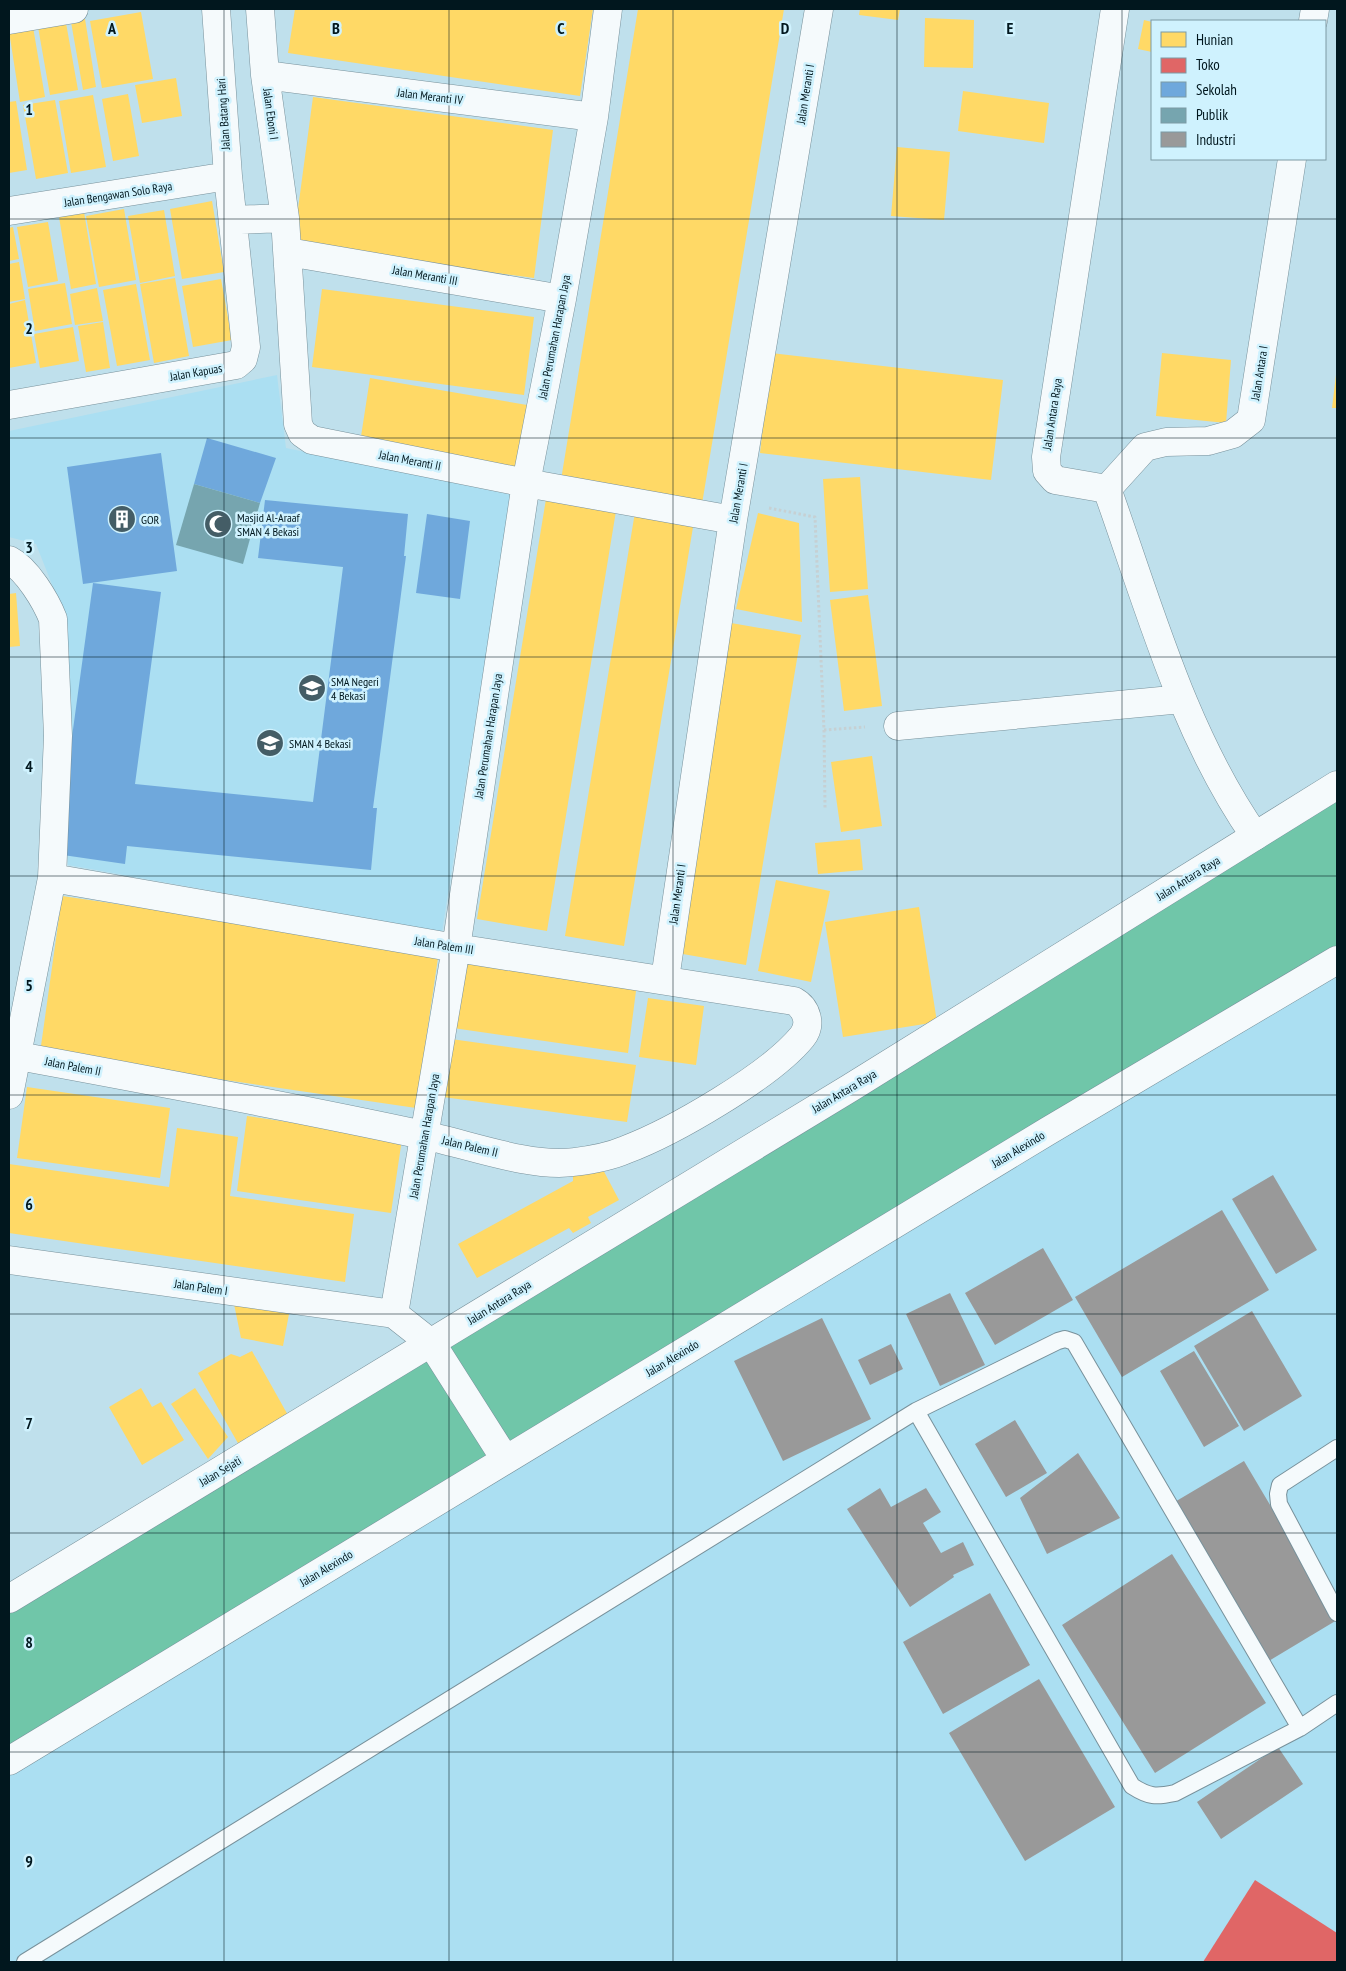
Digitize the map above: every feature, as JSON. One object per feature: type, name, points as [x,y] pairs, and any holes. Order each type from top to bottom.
[{"type":"street","points":[[9,20],[74,9]]},
{"type":"street","name":"Jalan Batang Hari","points":[[216,9],[228,176],[238,220]]},
{"type":"street","name":"Jalan Eboni I","points":[[260,9],[278,218]]},
{"type":"street","name":"Jalan Perumahan Harapan Jaya","points":[[394,1314],[456,948],[526,483],[562,298],[594,118],[608,9]]},
{"type":"street","name":"Jalan Meranti I","points":[[664,979],[735,511],[819,9]]},
{"type":"street","name":"Jalan Antara Raya","points":[[1107,489],[1055,480],[1047,471],[1046,457],[1115,9]]},
{"type":"street","name":"Jalan Meranti IV","points":[[266,75],[594,118]]},
{"type":"street","name":"Jalan Antara I","points":[[1107,489],[1145,447],[1166,442],[1208,441],[1233,434],[1251,420],[1292,160]]},
{"type":"street","name":"Jalan Bengawan Solo Raya","points":[[9,211],[228,176]]},
{"type":"street","points":[[238,220],[278,218]]},
{"type":"street","name":"Jalan Meranti II","points":[[278,218],[288,252],[298,424],[302,433],[312,440],[526,483],[735,511]]},
{"type":"street","name":"Jalan Kapuas","points":[[9,405],[236,365],[243,359],[246,347],[238,220]]},
{"type":"street","name":"Jalan Meranti III","points":[[288,252],[562,298]]},
{"type":"street","points":[[1107,489],[1182,699],[1231,801],[1255,836]]},
{"type":"street","points":[[9,560],[24,572],[46,603],[53,619],[58,736],[52,878],[9,1095]]},
{"type":"street","points":[[898,726],[1182,699]]},
{"type":"street","name":"Jalan Antara Raya","points":[[432,1344],[656,1204],[850,1088],[1337,785]]},
{"type":"street","name":"Jalan Palem III","points":[[52,878],[456,948],[794,1000],[806,1014],[807,1025],[802,1037]]},
{"type":"street","name":"Jalan Alexindo","points":[[9,1761],[1048,1131],[1337,960]]},
{"type":"street","name":"Jalan Palem II","points":[[18,1056],[423,1135],[534,1161],[572,1162],[609,1155],[637,1146],[694,1116],[753,1078],[782,1056],[802,1037]]},
{"type":"street","name":"Jalan Palem I","points":[[9,1260],[394,1314]]},
{"type":"street","points":[[394,1314],[432,1344],[505,1460]]},
{"type":"street","name":"Jalan Sejati","points":[[9,1599],[432,1344]]},
{"type":"lane","points":[[25,1962],[916,1411],[1065,1339],[1074,1342],[1300,1728]]},
{"type":"lane","points":[[916,1411],[1132,1786],[1146,1795],[1161,1796],[1175,1793],[1300,1728],[1337,1703]]},
{"type":"lane","points":[[1337,1448],[1280,1486],[1278,1494],[1279,1504],[1337,1613]]},
{"type":"path","points":[[735,511],[815,517],[824,730],[825,808]]},
{"type":"path","points":[[824,730],[898,726]]},
{"type":"shaded area","name":"SMAN 4 Bekasi","points":[[277,375],[286,448],[511,495],[442,932],[68,865],[66,620],[36,544],[9,537],[9,431]]},
{"type":"shaded area","points":[[1337,788],[1337,959],[9,1761],[9,1596]]},
{"type":"shaded area","points":[[1337,961],[1337,1962],[9,1962],[9,1762]]},
{"type":"building: Hunian","points":[[295,9],[593,9],[580,96],[288,53]]},
{"type":"building: Hunian","points":[[638,9],[784,9],[702,504],[561,480]]},
{"type":"building: Hunian","points":[[860,9],[900,9],[898,20],[859,15]]},
{"type":"building: Hunian","points":[[141,12],[153,79],[102,88],[90,21]]},
{"type":"building: Hunian","points":[[925,18],[974,20],[973,68],[924,67]]},
{"type":"building: Hunian","points":[[85,19],[96,87],[83,90],[71,22]]},
{"type":"building: Hunian","points":[[1144,20],[1151,22],[1151,52],[1138,49]]},
{"type":"building: Hunian","points":[[66,23],[78,90],[50,95],[38,27]]},
{"type":"building: Hunian","points":[[33,27],[45,97],[20,102],[9,31]]},
{"type":"building: Hunian","points":[[176,78],[182,116],[142,123],[135,85]]},
{"type":"building: Hunian","points":[[963,91],[1049,103],[1044,143],[958,131]]},
{"type":"building: Hunian","points":[[128,94],[139,156],[113,161],[102,99]]},
{"type":"building: Hunian","points":[[93,95],[106,167],[71,173],[59,101]]},
{"type":"building: Hunian","points":[[313,97],[553,130],[534,278],[293,246]]},
{"type":"building: Hunian","points":[[55,100],[68,173],[36,179],[23,105]]},
{"type":"building: Hunian","points":[[16,101],[27,170],[9,173],[9,102]]},
{"type":"building: Hunian","points":[[897,147],[950,152],[944,220],[891,216]]},
{"type":"building: Hunian","points":[[212,201],[224,272],[182,279],[170,209]]},
{"type":"building: Hunian","points":[[124,209],[136,280],[99,287],[86,216]]},
{"type":"building: Hunian","points":[[164,210],[175,276],[140,283],[128,216]]},
{"type":"building: Hunian","points":[[84,212],[96,284],[71,289],[59,217]]},
{"type":"building: Hunian","points":[[48,222],[58,281],[28,287],[17,227]]},
{"type":"building: Hunian","points":[[13,227],[19,259],[9,261],[9,228]]},
{"type":"building: Hunian","points":[[19,262],[25,299],[9,302],[9,264]]},
{"type":"building: Hunian","points":[[175,278],[189,356],[154,363],[140,284]]},
{"type":"building: Hunian","points":[[221,279],[232,340],[193,347],[182,286]]},
{"type":"building: Hunian","points":[[65,283],[72,324],[35,331],[28,289]]},
{"type":"building: Hunian","points":[[136,284],[150,360],[117,366],[103,290]]},
{"type":"building: Hunian","points":[[97,288],[103,321],[75,325],[70,294]]},
{"type":"building: Hunian","points":[[322,289],[534,317],[524,395],[312,367]]},
{"type":"building: Hunian","points":[[25,300],[36,363],[9,368],[9,304]]},
{"type":"building: Hunian","points":[[103,322],[110,368],[86,372],[78,326]]},
{"type":"building: Hunian","points":[[73,327],[79,361],[40,368],[34,334]]},
{"type":"building: Hunian","points":[[771,353],[1003,380],[991,480],[760,453]]},
{"type":"building: Hunian","points":[[1162,353],[1231,360],[1226,423],[1156,416]]},
{"type":"building: Hunian","points":[[1336,375],[1337,408],[1332,408]]},
{"type":"building: Hunian","points":[[370,378],[533,406],[522,471],[360,443]]},
{"type":"building: Hunian","points":[[860,477],[868,589],[830,592],[823,479]]},
{"type":"building: Hunian","points":[[546,499],[616,511],[547,931],[477,919]]},
{"type":"building: Hunian","points":[[635,512],[694,521],[624,946],[565,936]]},
{"type":"building: Hunian","points":[[758,513],[799,523],[802,622],[736,609]]},
{"type":"building: Hunian","points":[[16,593],[20,646],[9,647],[9,594]]},
{"type":"building: Hunian","points":[[868,595],[882,706],[844,711],[830,600]]},
{"type":"building: Hunian","points":[[731,623],[801,635],[746,965],[677,953]]},
{"type":"building: Hunian","points":[[872,756],[882,826],[841,832],[831,762]]},
{"type":"building: Hunian","points":[[860,839],[863,870],[818,874],[815,843]]},
{"type":"building: Hunian","points":[[776,880],[830,891],[811,982],[758,971]]},
{"type":"building: Hunian","points":[[62,896],[439,951],[416,1108],[40,1053]]},
{"type":"building: Hunian","points":[[919,907],[937,1022],[843,1037],[825,922]]},
{"type":"building: Hunian","points":[[456,958],[637,983],[628,1053],[446,1027]]},
{"type":"building: Hunian","points":[[648,998],[704,1006],[696,1065],[639,1057]]},
{"type":"building: Hunian","points":[[451,1039],[636,1065],[627,1122],[443,1097]]},
{"type":"building: Hunian","points":[[27,1087],[170,1108],[160,1178],[17,1158]]},
{"type":"building: Hunian","points":[[247,1116],[402,1139],[391,1213],[237,1191]]},
{"type":"building: Hunian","points":[[177,1128],[238,1137],[230,1196],[354,1214],[345,1282],[9,1233],[9,1164],[169,1187]]},
{"type":"building: Hunian","points":[[600,1164],[619,1200],[588,1217],[591,1223],[573,1233],[569,1228],[477,1278],[458,1244],[573,1181],[573,1171]]},
{"type":"building: Hunian","points":[[234,1304],[289,1314],[283,1346],[241,1338]]},
{"type":"building: Hunian","points":[[252,1351],[289,1417],[239,1445],[198,1373],[231,1354],[240,1357]]},
{"type":"building: Hunian","points":[[141,1388],[152,1407],[161,1402],[184,1440],[142,1465],[109,1407]]},
{"type":"building: Hunian","points":[[195,1388],[228,1437],[208,1459],[171,1404]]},
{"type":"building: Toko","points":[[1255,1880],[1337,1933],[1337,1962],[1203,1962]]},
{"type":"building: Sekolah","points":[[207,438],[276,458],[260,503],[194,484]]},
{"type":"building: Sekolah","name":"GOR","points":[[161,453],[177,571],[83,584],[67,467]]},
{"type":"building: Sekolah","name":"SMAN 4 Bekasi","points":[[265,500],[408,514],[404,556],[406,556],[373,808],[377,808],[371,870],[127,846],[125,864],[56,854],[93,583],[161,592],[135,784],[313,802],[343,567],[258,558]]},
{"type":"building: Sekolah","points":[[427,514],[470,521],[460,599],[416,593]]},
{"type":"building: Publik","name":"Masjid Al-Araaf SMAN 4 Bekasi","points":[[194,484],[260,503],[243,564],[176,545]]},
{"type":"building: Industri","points":[[1273,1175],[1317,1250],[1276,1274],[1232,1199]]},
{"type":"building: Industri","points":[[1222,1210],[1269,1290],[1122,1377],[1075,1297]]},
{"type":"building: Industri","points":[[1043,1248],[1073,1300],[995,1345],[965,1293]]},
{"type":"building: Industri","points":[[950,1293],[985,1365],[940,1386],[906,1314]]},
{"type":"building: Industri","points":[[1252,1311],[1302,1396],[1244,1431],[1194,1346]]},
{"type":"building: Industri","points":[[822,1318],[871,1419],[783,1461],[734,1361]]},
{"type":"building: Industri","points":[[891,1344],[903,1369],[870,1385],[858,1360]]},
{"type":"building: Industri","points":[[1194,1351],[1239,1426],[1204,1447],[1160,1371]]},
{"type":"building: Industri","points":[[1015,1420],[1047,1473],[1006,1497],[975,1444]]},
{"type":"building: Industri","points":[[1078,1453],[1120,1518],[1047,1554],[1020,1498]]},
{"type":"building: Industri","points":[[1244,1461],[1337,1618],[1337,1620],[1267,1662],[1173,1503]]},
{"type":"building: Industri","points":[[880,1488],[891,1507],[926,1488],[941,1512],[923,1523],[941,1553],[963,1542],[974,1565],[953,1575],[954,1577],[910,1607],[847,1509]]},
{"type":"building: Industri","points":[[1172,1554],[1266,1703],[1155,1773],[1062,1625]]},
{"type":"building: Industri","points":[[990,1593],[1030,1665],[943,1714],[903,1642]]},
{"type":"building: Industri","points":[[1039,1679],[1115,1807],[1025,1861],[949,1733]]},
{"type":"building: Industri","points":[[1278,1747],[1303,1784],[1221,1839],[1197,1802]]},
{"type":"place","name":"GOR","points":[[122,519]]},
{"type":"place","name":"Masjid Al-Araaf SMAN 4 Bekasi","points":[[218,524]]},
{"type":"place","name":"SMA Negeri 4 Bekasi","points":[[312,688]]},
{"type":"place","name":"SMAN 4 Bekasi","points":[[270,743]]}]
